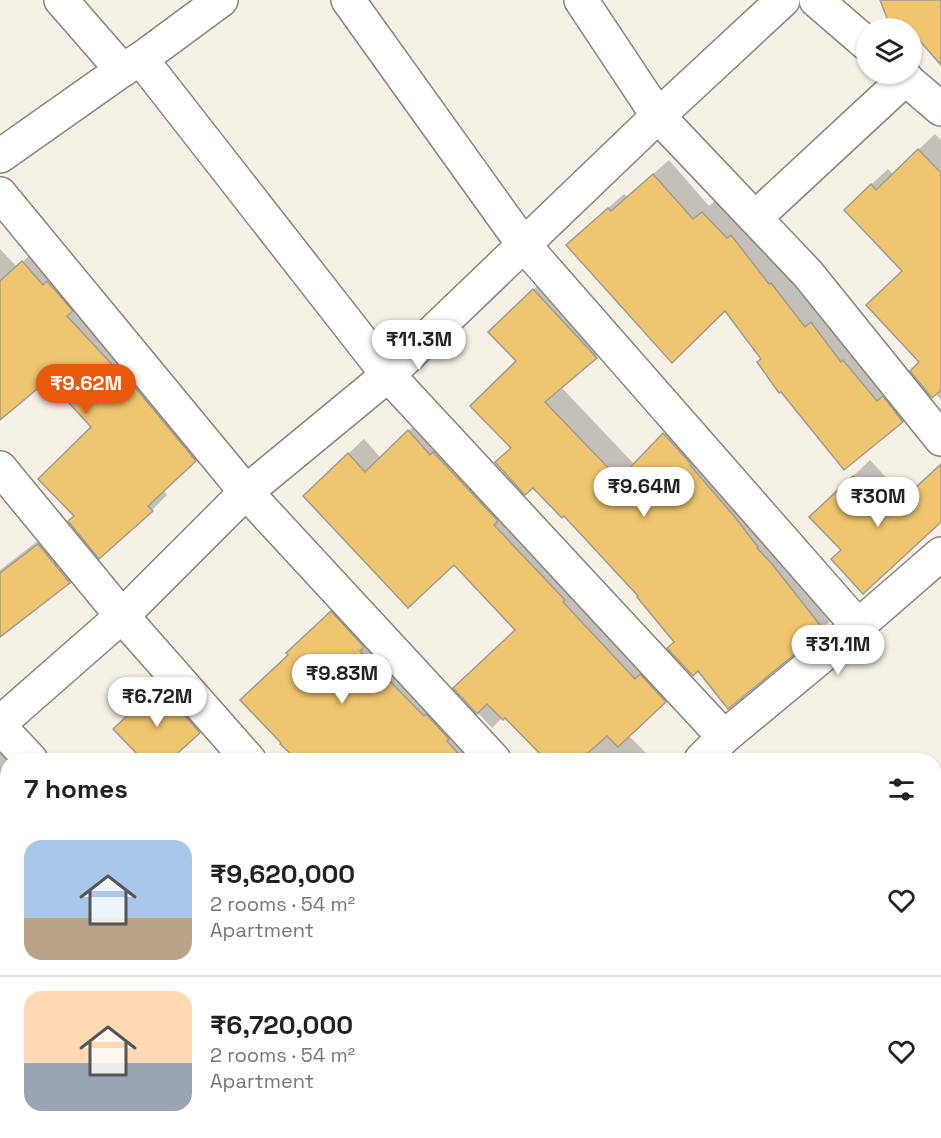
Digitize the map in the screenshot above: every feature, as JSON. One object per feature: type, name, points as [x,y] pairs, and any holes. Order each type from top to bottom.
[{"type":"street","points":[[61,0],[131,65],[388,375],[724,737]]},
{"type":"street","points":[[0,156],[221,0]]},
{"type":"street","points":[[348,0],[523,244],[858,626]]},
{"type":"street","points":[[581,0],[658,116],[808,274],[941,440]]},
{"type":"street","points":[[25,753],[0,725],[122,616],[246,492],[388,375],[523,244],[783,0]]},
{"type":"street","points":[[816,0],[856,35]]},
{"type":"street","points":[[755,218],[895,84]]},
{"type":"street","points":[[912,84],[941,109]]},
{"type":"street","points":[[0,194],[246,492],[488,753]]},
{"type":"street","points":[[0,468],[122,616],[243,753]]},
{"type":"street","points":[[708,753],[724,737],[941,555]]},
{"type":"building","points":[[880,0],[941,0],[941,65],[922,43],[922,18],[887,18]]},
{"type":"building","points":[[918,149],[941,173],[941,390],[932,398],[910,371],[919,362],[866,305],[902,271],[844,210],[871,184],[876,190]]},
{"type":"building","points":[[653,174],[693,219],[702,212],[727,238],[731,235],[805,327],[811,322],[841,362],[843,360],[877,401],[883,396],[903,422],[844,470],[781,392],[779,393],[757,362],[761,359],[725,311],[672,363],[566,245],[608,208],[611,211]]},
{"type":"building","points":[[22,261],[43,285],[47,281],[73,311],[67,316],[134,386],[196,461],[148,506],[153,511],[99,559],[68,521],[74,516],[38,479],[91,427],[48,380],[0,420],[0,281]]},
{"type":"building","points":[[533,289],[597,358],[545,402],[619,479],[663,433],[734,516],[824,630],[728,709],[698,671],[693,676],[667,648],[674,642],[638,596],[564,516],[562,518],[533,488],[525,495],[495,462],[511,448],[470,406],[516,361],[488,332]]},
{"type":"building","points":[[408,430],[430,455],[433,452],[498,521],[494,525],[635,679],[640,674],[666,702],[618,747],[607,736],[588,753],[539,753],[505,718],[503,720],[487,704],[477,714],[453,688],[515,630],[454,565],[408,608],[303,496],[348,453],[365,472]]},
{"type":"building","points":[[941,464],[941,522],[863,594],[831,559],[841,550],[809,517],[853,476],[888,513]]},
{"type":"building","points":[[38,544],[70,583],[0,637],[0,573]]},
{"type":"building","points":[[331,611],[364,647],[360,651],[424,716],[426,714],[449,739],[447,741],[458,753],[290,753],[240,700],[288,655],[286,653]]},
{"type":"building","points":[[159,686],[200,733],[178,753],[136,753],[113,729]]}]
